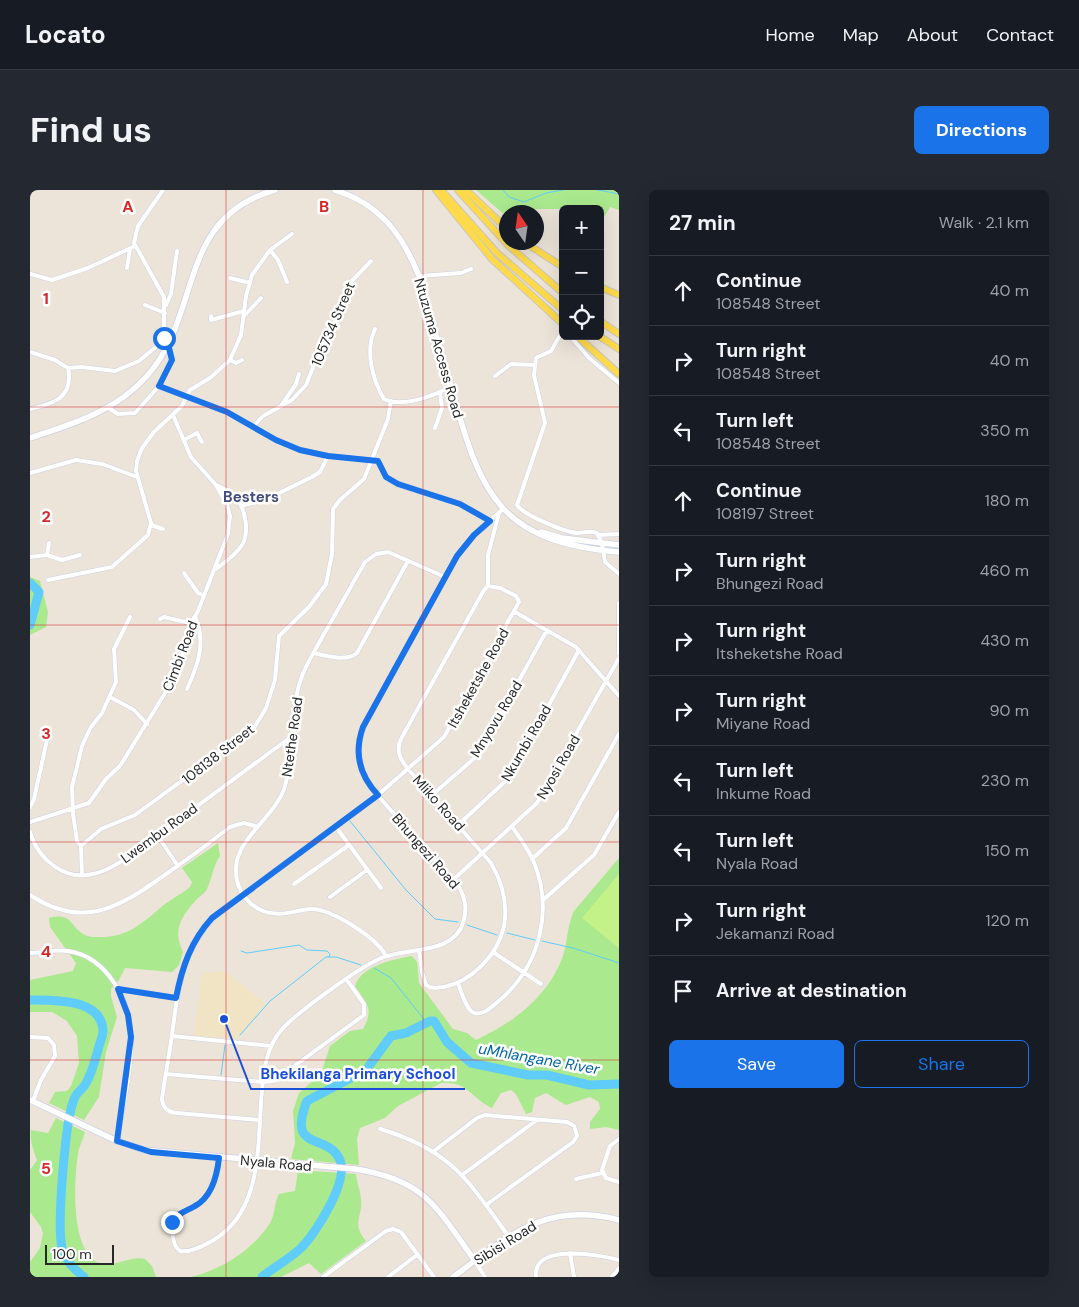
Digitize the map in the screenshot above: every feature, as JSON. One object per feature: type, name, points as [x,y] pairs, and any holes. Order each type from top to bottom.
[{"type":"main road","points":[[436,190],[476,242],[514,280],[559,320]]},
{"type":"main road","points":[[441,190],[497,253],[559,307]]},
{"type":"main road","points":[[458,190],[509,246],[559,290]]},
{"type":"main road","points":[[466,190],[499,222]]},
{"type":"main road","points":[[536,250],[559,265]]},
{"type":"main road","points":[[604,289],[619,295]]},
{"type":"main road","points":[[604,324],[619,334]]},
{"type":"main road","points":[[604,339],[619,349]]},
{"type":"main road","points":[[581,340],[619,374]]},
{"type":"street","points":[[163,190],[138,226],[135,246],[162,292],[166,305]]},
{"type":"street","points":[[30,438],[74,424],[108,408],[145,378],[168,344],[178,323],[199,254],[209,237],[237,208],[275,190]]},
{"type":"street","name":"Ntuzuma Access Road","points":[[336,190],[365,202],[384,218],[404,243],[419,276],[478,473],[501,511],[558,542],[603,551],[619,552]]},
{"type":"street","points":[[48,580],[115,565],[147,536],[151,525],[137,477],[137,461],[144,445],[154,432],[182,406],[190,390],[210,378],[230,360],[240,338],[250,283],[257,267],[270,250],[292,234]]},
{"type":"street","points":[[30,274],[52,280],[88,268],[135,246]]},
{"type":"street","points":[[127,268],[130,249]]},
{"type":"street","points":[[270,250],[278,260],[287,282]]},
{"type":"street","points":[[30,352],[55,360],[68,368],[120,370],[138,361],[162,342],[164,338],[166,305],[171,294],[177,251]]},
{"type":"street","name":"105734 Street","points":[[253,427],[264,416],[292,400],[306,385],[323,343],[342,309],[348,285],[371,261]]},
{"type":"street","points":[[419,276],[461,273],[471,268]]},
{"type":"street","points":[[230,278],[250,283]]},
{"type":"street","points":[[211,318],[244,314],[261,298]]},
{"type":"street","points":[[145,305],[165,313]]},
{"type":"street","points":[[375,329],[370,340],[369,356],[382,395],[390,401],[422,399],[451,386]]},
{"type":"street","points":[[559,337],[551,351],[538,355],[534,365],[535,384],[545,423],[518,507],[542,521],[576,533],[619,534]]},
{"type":"street","points":[[573,340],[588,358],[619,383]]},
{"type":"street","points":[[162,342],[168,344]]},
{"type":"street","points":[[108,408],[118,414],[134,413],[143,407],[159,386],[172,360],[168,344]]},
{"type":"street","points":[[230,360],[236,363],[242,360]]},
{"type":"street","points":[[494,376],[510,364],[534,365]]},
{"type":"street","points":[[30,409],[54,402],[64,395],[69,383],[68,368]]},
{"type":"street","points":[[281,406],[296,384],[299,374]]},
{"type":"street","points":[[159,386],[187,395],[227,412],[286,445],[328,456],[380,462],[386,477],[398,484],[460,504],[490,521]]},
{"type":"street","points":[[435,428],[442,408],[440,392]]},
{"type":"street","points":[[370,460],[388,419],[390,401]]},
{"type":"street","name":"Cimbi Road","points":[[30,823],[91,802],[106,779],[120,766],[160,703],[180,664],[190,624],[214,570],[230,521],[227,505],[216,485],[192,459],[173,415]]},
{"type":"street","points":[[184,440],[196,433],[202,442]]},
{"type":"street","points":[[241,506],[267,499],[312,477],[320,472],[328,456]]},
{"type":"street","points":[[30,473],[76,460],[102,464],[137,477]]},
{"type":"street","name":"108138 Street","points":[[80,846],[101,829],[135,815],[254,728],[263,714],[275,680],[278,632],[318,596],[326,584],[330,570],[333,509],[340,500],[364,479],[370,460]]},
{"type":"street","points":[[214,570],[238,550],[244,541],[246,526],[241,506],[234,494],[216,485]]},
{"type":"street","points":[[488,586],[488,555],[501,511]]},
{"type":"street","name":"Bhungezi Road","points":[[219,1158],[216,1175],[206,1196],[200,1204],[176,1216],[172,1222],[175,1245],[180,1251],[190,1250],[220,1236],[236,1220],[249,1198],[256,1162],[264,1065],[279,1032],[295,1017],[347,980],[386,956],[438,946],[448,941],[463,923],[464,900],[454,879],[366,780],[360,766],[358,745],[370,712],[445,577],[462,550],[501,511]]},
{"type":"street","name":"Ntuzuma Access Road","points":[[523,524],[562,538],[619,545]]},
{"type":"street","points":[[151,525],[163,529]]},
{"type":"street","points":[[598,535],[602,543],[605,562],[619,574]]},
{"type":"street","points":[[47,556],[49,543]]},
{"type":"street","name":"Ntethe Road","points":[[243,895],[236,876],[236,864],[244,845],[272,809],[284,788],[300,684],[314,653],[367,559],[380,552],[388,552],[445,577]]},
{"type":"street","points":[[30,557],[47,556],[62,560],[80,555]]},
{"type":"street","points":[[314,653],[339,658],[350,657],[357,652],[408,561]]},
{"type":"street","points":[[184,573],[197,592],[203,595]]},
{"type":"street","name":"Itsheketshe Road","points":[[259,1120],[168,1111],[163,1106],[162,1099],[176,998],[184,964],[199,935],[212,918],[378,795],[449,730],[515,612],[519,598],[500,588],[488,586]]},
{"type":"street","name":"Mliko Road","points":[[419,950],[422,978],[428,987],[439,988],[458,983],[478,969],[493,952],[503,927],[504,898],[499,878],[484,853],[431,796],[408,769],[398,753],[399,742],[488,586]]},
{"type":"street","points":[[619,603],[619,657]]},
{"type":"street","points":[[515,612],[579,650],[619,696]]},
{"type":"street","points":[[187,689],[196,671],[202,639],[195,616]]},
{"type":"street","points":[[82,875],[72,790],[82,746],[110,697],[117,678],[114,649],[130,617]]},
{"type":"street","points":[[160,619],[164,617],[190,624]]},
{"type":"street","name":"Mnyovu Road","points":[[431,796],[477,756],[547,630]]},
{"type":"street","name":"Nkumbi Road","points":[[458,825],[509,778],[579,650]]},
{"type":"street","name":"Nyosi Road","points":[[454,879],[512,828],[540,800],[619,657]]},
{"type":"street","points":[[110,697],[135,711],[147,724]]},
{"type":"street","points":[[532,858],[563,833],[619,734]]},
{"type":"street","name":"Lwembu Road","points":[[30,832],[38,850],[50,863],[66,872],[82,875],[98,873],[110,868],[157,835],[291,737]]},
{"type":"street","points":[[30,807],[34,799],[46,740]]},
{"type":"street","points":[[543,900],[594,854],[619,812]]},
{"type":"street","points":[[30,818],[30,823]]},
{"type":"street","points":[[30,895],[41,902],[67,912],[102,911],[134,897],[230,827],[244,823],[258,827]]},
{"type":"street","points":[[336,827],[381,888]]},
{"type":"street","points":[[458,983],[470,1010],[479,1013],[486,1011],[508,993],[524,974],[538,942],[542,923],[543,900],[532,858],[512,828]]},
{"type":"street","points":[[157,835],[178,866]]},
{"type":"street","points":[[294,884],[349,845]]},
{"type":"street","points":[[330,897],[367,870]]},
{"type":"street","points":[[243,895],[258,908],[275,914],[309,909],[321,910],[335,916],[377,944],[386,956]]},
{"type":"street","points":[[30,953],[67,950],[85,956],[104,969],[118,989],[128,1015],[131,1042],[117,1141]]},
{"type":"street","points":[[493,952],[541,984]]},
{"type":"street","points":[[166,1074],[263,1082],[281,1078],[364,1014],[364,1004],[347,980]]},
{"type":"street","points":[[118,989],[176,998]]},
{"type":"street","points":[[30,1036],[48,1038],[54,1045],[55,1052],[54,1059],[31,1100]]},
{"type":"street","points":[[172,1036],[271,1046]]},
{"type":"street","name":"Nyala Road","points":[[31,1100],[117,1141],[151,1152],[355,1169],[388,1175],[422,1194],[475,1261],[485,1277]]},
{"type":"street","points":[[434,1151],[477,1118],[485,1115],[571,1123],[574,1126],[577,1136],[573,1142],[486,1205]]},
{"type":"street","points":[[462,1175],[537,1120]]},
{"type":"street","points":[[380,1129],[413,1140],[434,1151],[462,1175],[509,1237]]},
{"type":"street","points":[[602,1173],[608,1149],[619,1139]]},
{"type":"street","points":[[576,1179],[602,1173]]},
{"type":"street","points":[[602,1173],[606,1178],[619,1182]]},
{"type":"street","name":"Sibisi Road","points":[[453,1277],[532,1223],[561,1216],[592,1214],[619,1220]]},
{"type":"street","points":[[323,1277],[390,1229],[402,1232],[434,1277]]},
{"type":"street","points":[[570,1253],[574,1277]]},
{"type":"street","points":[[536,1277],[536,1268],[539,1263],[549,1258],[570,1253],[589,1253],[619,1260]]},
{"type":"street","points":[[388,1277],[417,1255]]},
{"type":"street","points":[[612,1277],[619,1268]]},
{"type":"shaded area","points":[[225,971],[265,1003],[238,1039],[194,1036],[202,973]]},
{"type":"green space","points":[[476,190],[619,190],[619,210],[610,207],[605,216],[604,205],[559,205],[559,209],[544,209],[544,205],[499,205],[499,210]]},
{"type":"green space","points":[[30,577],[40,581],[48,612],[46,627],[30,635]]},
{"type":"green space","points":[[218,843],[220,856],[207,889],[191,906],[180,924],[178,937],[183,952],[179,965],[172,972],[125,968],[119,980],[111,989],[117,1017],[106,1052],[99,1097],[84,1120],[49,1103],[55,1092],[67,1091],[71,1086],[79,1063],[77,1036],[67,1021],[52,1012],[30,1012],[30,980],[73,971],[76,963],[50,927],[49,918],[66,918],[83,934],[94,937],[108,937],[131,930],[190,887],[192,882],[182,868]]},
{"type":"green space","points":[[619,858],[619,874],[583,918],[619,948],[619,1130],[606,1127],[590,1129],[590,1122],[600,1109],[599,1102],[590,1097],[566,1105],[546,1093],[535,1098],[532,1112],[526,1114],[516,1094],[511,1090],[501,1093],[492,1108],[458,1085],[441,1083],[398,1106],[385,1118],[360,1128],[357,1139],[359,1165],[291,1159],[295,1143],[293,1111],[299,1093],[321,1074],[330,1046],[350,1031],[363,1029],[367,1022],[368,1006],[355,986],[358,979],[364,973],[379,965],[412,956],[417,962],[419,983],[453,1029],[467,1033],[476,1040],[504,1025],[539,996],[557,971],[563,956],[574,911]]},
{"type":"green space","points":[[619,874],[619,948],[582,918]]},
{"type":"green space","points":[[56,1118],[85,1132],[78,1154],[75,1197],[76,1214],[83,1245],[90,1256],[99,1263],[111,1264],[139,1258],[145,1259],[152,1266],[156,1277],[30,1277],[30,1262],[40,1248],[43,1233],[30,1212],[30,1170],[37,1160],[32,1145],[31,1130],[48,1133]]},
{"type":"green space","points":[[298,1170],[356,1174],[361,1199],[358,1225],[366,1241],[321,1274],[309,1263],[281,1277],[191,1277],[203,1274],[235,1258],[263,1233],[272,1220],[279,1194],[295,1191]]},
{"type":"waterway","points":[[503,190],[509,197],[524,202],[546,193],[563,190]]},
{"type":"waterway","points":[[598,190],[619,194]]},
{"type":"waterway","points":[[30,583],[39,592],[30,625]]},
{"type":"waterway","points":[[350,821],[406,890],[435,919],[458,922]]},
{"type":"waterway","points":[[467,925],[497,935]]},
{"type":"waterway","points":[[507,933],[535,940]]},
{"type":"waterway","points":[[542,941],[573,948],[619,963]]},
{"type":"waterway","points":[[241,951],[247,953],[299,945],[307,950],[327,951],[330,954],[329,957]]},
{"type":"waterway","points":[[240,1035],[270,1001],[326,957],[336,957],[361,965]]},
{"type":"waterway","points":[[374,968],[391,978],[427,1023]]},
{"type":"waterway","points":[[30,1000],[63,1001],[85,1007],[94,1012],[100,1020],[103,1031],[91,1072],[85,1085],[76,1095],[71,1108],[63,1171],[62,1248],[67,1261],[84,1277]]},
{"type":"waterway","name":"uMhlangane River","points":[[262,1277],[295,1253],[306,1242],[322,1220],[340,1181],[340,1160],[327,1146],[311,1140],[305,1135],[302,1128],[302,1117],[307,1101],[366,1070],[391,1036],[406,1033],[430,1021],[434,1021],[447,1042],[471,1063],[528,1075],[547,1075],[589,1085],[619,1084]]},
{"type":"waterway","points":[[221,1075],[225,1045]]},
{"type":"place","name":"Bhekilanga Primary School","points":[[224,1019]]},
{"type":"district","name":"Besters","points":[[251,497]]},
{"type":"route","points":[[164,338],[162,342],[168,344],[172,360],[159,386],[187,395],[227,412],[276,440],[300,450],[328,456],[376,460],[380,462],[386,477],[398,484],[436,498],[460,504],[490,521],[474,535],[457,556],[363,727],[358,745],[359,762],[364,776],[378,795],[212,918],[194,942],[186,958],[176,998],[118,989],[128,1015],[131,1047],[117,1141],[151,1152],[219,1158],[214,1182],[206,1196],[200,1204],[176,1216],[172,1222]]}]
